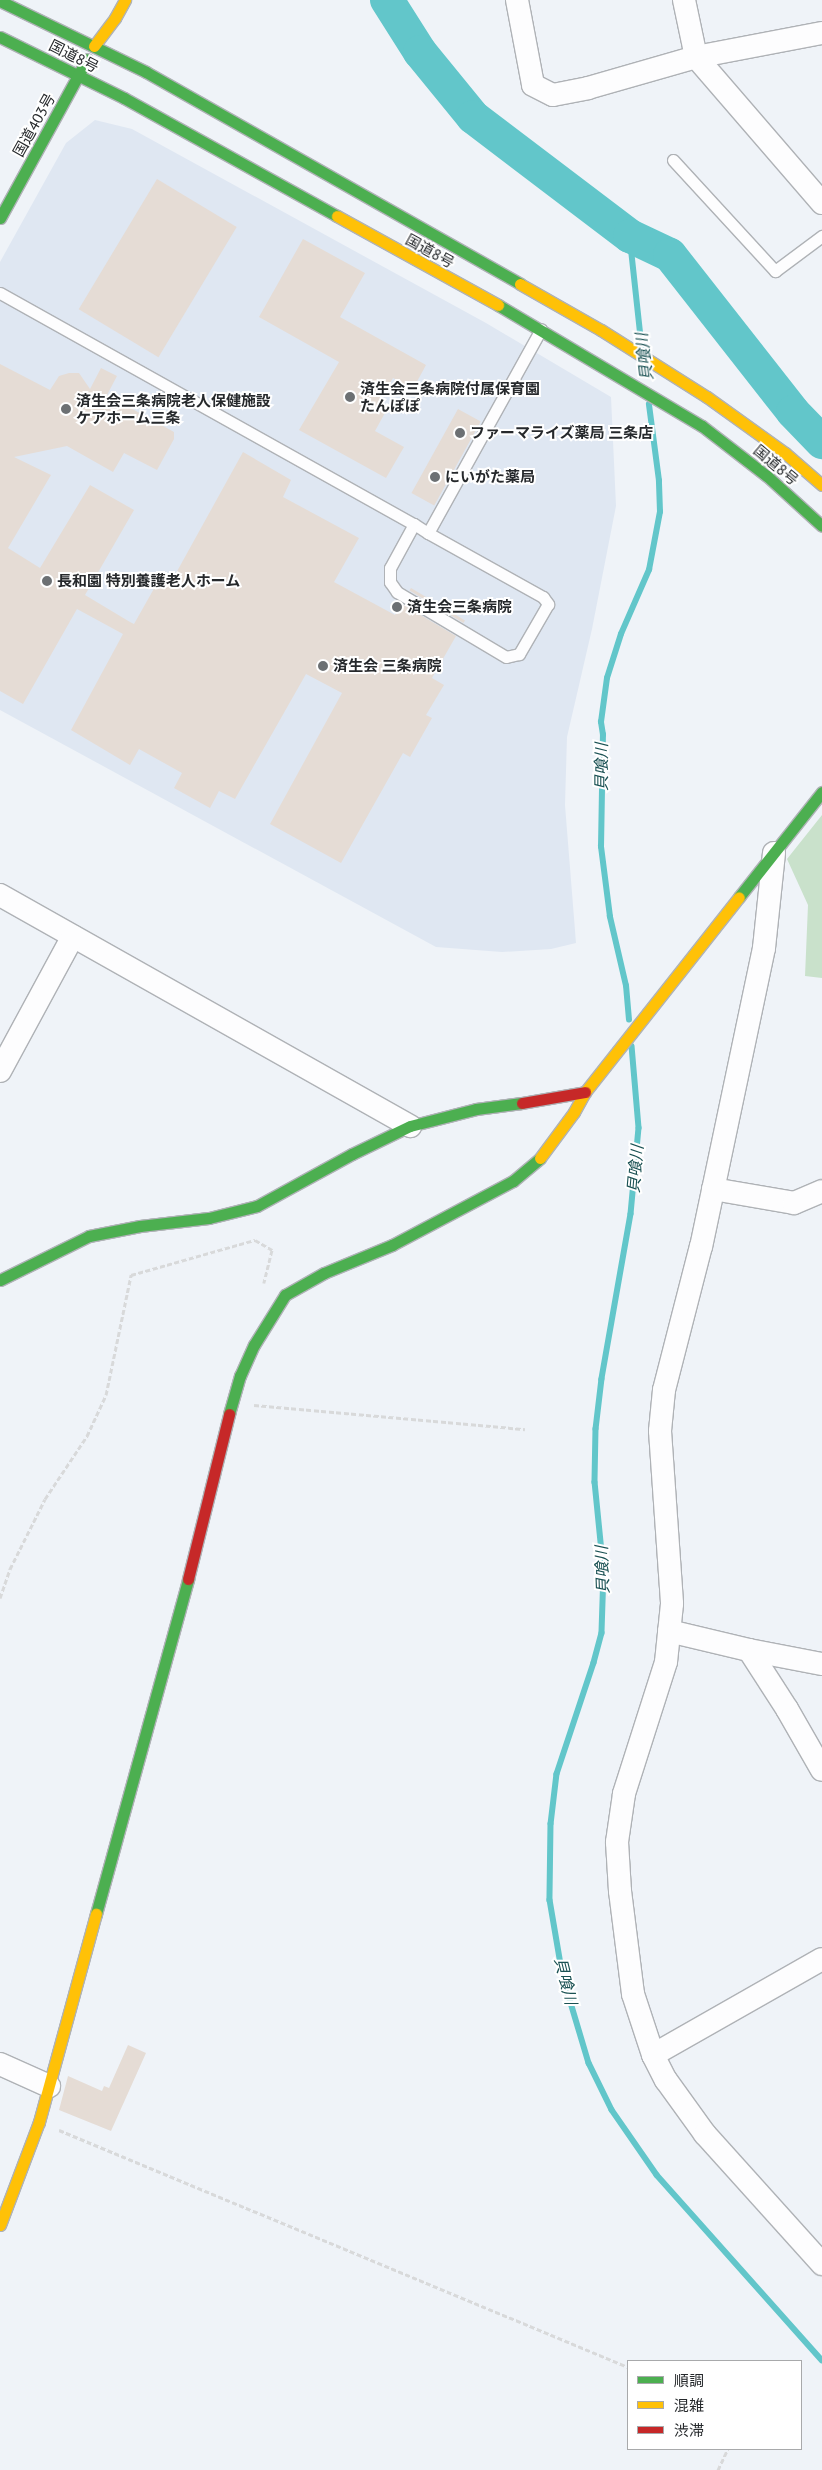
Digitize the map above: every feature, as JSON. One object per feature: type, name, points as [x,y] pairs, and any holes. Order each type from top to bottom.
[{"type":"main road","name":"国道403号","points":[[0,218],[94,46],[115,18],[125,0]]},
{"type":"main road","name":"国道8号","points":[[0,1],[146,72],[601,330],[707,397],[785,453],[822,485]]},
{"type":"main road","name":"国道8号","points":[[0,37],[78,75],[541,329],[702,426],[767,476],[822,526]]},
{"type":"main road","points":[[0,2225],[38,2122],[49,2086],[200,1535],[232,1403],[240,1376],[254,1345],[285,1295],[324,1273],[392,1245],[513,1181],[538,1160],[574,1112],[587,1089],[822,792]]},
{"type":"main road","points":[[0,1280],[89,1236],[140,1226],[209,1218],[257,1206],[352,1154],[410,1126],[476,1109],[532,1099],[566,1097],[587,1089]]},
{"type":"street","points":[[518,0],[534,84],[553,95],[588,88],[696,57],[822,33]]},
{"type":"street","points":[[684,0],[696,57],[822,203]]},
{"type":"street","points":[[774,853],[764,948],[701,1246],[664,1390],[660,1431],[672,1604],[666,1662],[624,1794],[617,1842],[620,1891],[633,1994],[653,2055],[666,2080],[705,2134],[822,2264]]},
{"type":"street","points":[[0,895],[410,1126]]},
{"type":"street","points":[[0,1071],[74,936]]},
{"type":"street","points":[[713,1189],[794,1203],[822,1191]]},
{"type":"street","points":[[669,1631],[749,1650],[822,1664]]},
{"type":"street","points":[[749,1650],[787,1709],[822,1770]]},
{"type":"street","points":[[653,2055],[822,1959]]},
{"type":"street","points":[[0,2064],[49,2086]]},
{"type":"lane","points":[[672,160],[775,271],[822,236]]},
{"type":"lane","points":[[0,293],[414,524],[543,597],[548,604],[519,654],[506,657],[397,592],[390,582],[390,568],[414,524]]},
{"type":"lane","points":[[428,533],[541,329]]},
{"type":"path","points":[[0,1598],[10,1569],[45,1499],[87,1436],[106,1395],[131,1275],[255,1240],[272,1250],[261,1297],[273,1314]]},
{"type":"path","points":[[232,1403],[525,1429]]},
{"type":"path","points":[[38,2122],[627,2367]]},
{"type":"path","points":[[718,2470],[728,2450]]},
{"type":"shaded area","points":[[95,120],[132,129],[486,323],[611,397],[616,506],[592,629],[567,737],[565,805],[576,943],[551,949],[502,952],[436,947],[0,710],[0,262],[66,143]]},
{"type":"green space","points":[[822,815],[822,978],[805,976],[808,905],[787,859]]},
{"type":"building","points":[[157,179],[237,227],[158,357],[79,309]]},
{"type":"building","points":[[303,239],[365,273],[340,317],[426,365],[413,389],[393,378],[377,405],[386,411],[375,431],[404,447],[386,478],[299,430],[339,362],[259,317]]},
{"type":"building","name":"済生会 三条病院","points":[[0,364],[50,390],[59,376],[69,373],[79,373],[90,389],[101,368],[117,376],[107,395],[174,432],[174,439],[157,470],[124,453],[113,472],[67,446],[14,457],[51,475],[8,548],[40,568],[90,485],[134,510],[85,595],[130,622],[134,624],[160,578],[170,584],[243,452],[291,480],[283,497],[359,538],[334,582],[395,615],[402,604],[456,636],[432,678],[444,685],[426,715],[432,718],[410,757],[403,753],[341,863],[270,824],[342,693],[306,674],[235,799],[219,791],[210,808],[174,788],[182,773],[139,749],[130,765],[71,730],[123,634],[77,609],[23,704],[0,691]]},
{"type":"building","points":[[458,409],[481,422],[434,506],[411,493]]},
{"type":"building","points":[[411,588],[465,620],[463,623],[409,591]]},
{"type":"building","points":[[128,2045],[146,2053],[111,2131],[59,2110],[68,2076],[102,2091],[104,2086],[109,2088]]},
{"type":"waterway","name":"貝喰川","points":[[387,0],[420,52],[473,117],[630,236],[670,255],[793,412],[822,442]]},
{"type":"waterway","name":"貝喰川","points":[[630,236],[642,346]]},
{"type":"waterway","name":"貝喰川","points":[[629,1020],[626,986],[610,917],[601,847],[603,735],[601,722],[607,678],[621,634],[649,570],[660,512],[659,481],[649,405]]},
{"type":"waterway","name":"貝喰川","points":[[632,1046],[639,1128],[631,1214],[602,1379],[596,1429],[595,1482],[604,1572],[602,1633],[557,1774],[551,1824],[550,1900],[563,1976],[589,2063],[612,2110],[657,2175],[822,2360]]},
{"type":"traffic: fast","points":[[0,1],[146,72],[520,284]]},
{"type":"traffic: fast","points":[[0,37],[124,98],[337,216]]},
{"type":"traffic: fast","points":[[0,218],[87,59]]},
{"type":"traffic: fast","points":[[498,305],[702,426],[767,476],[822,526]]},
{"type":"traffic: fast","points":[[739,897],[822,792]]},
{"type":"traffic: fast","points":[[0,1280],[89,1236],[140,1226],[209,1218],[257,1206],[352,1154],[410,1126],[476,1109],[522,1103]]},
{"type":"traffic: fast","points":[[229,1414],[240,1376],[254,1345],[285,1295],[324,1273],[392,1245],[513,1181],[540,1158]]},
{"type":"traffic: fast","points":[[96,1914],[188,1579]]},
{"type":"traffic: slow","points":[[94,46],[115,18],[125,0]]},
{"type":"traffic: slow","points":[[337,216],[498,305]]},
{"type":"traffic: slow","points":[[520,284],[601,330],[707,397],[785,453],[822,485]]},
{"type":"traffic: slow","points":[[540,1158],[574,1112],[585,1092],[739,897]]},
{"type":"traffic: slow","points":[[0,2225],[39,2122],[96,1914]]},
{"type":"traffic: jam","points":[[522,1103],[585,1092]]},
{"type":"traffic: jam","points":[[188,1579],[229,1414]]},
{"type":"place","name":"済生会三条病院付属保育園 たんぽぽ","points":[[350,397]]},
{"type":"place","name":"済生会三条病院老人保健施設 ケアホーム三条","points":[[66,409]]},
{"type":"place","name":"ファーマライズ薬局 三条店","points":[[460,433]]},
{"type":"place","name":"にいがた薬局","points":[[435,477]]},
{"type":"place","name":"長和園 特別養護老人ホーム","points":[[47,581]]},
{"type":"place","name":"済生会三条病院","points":[[397,607]]},
{"type":"place","name":"済生会 三条病院","points":[[323,666]]}]
